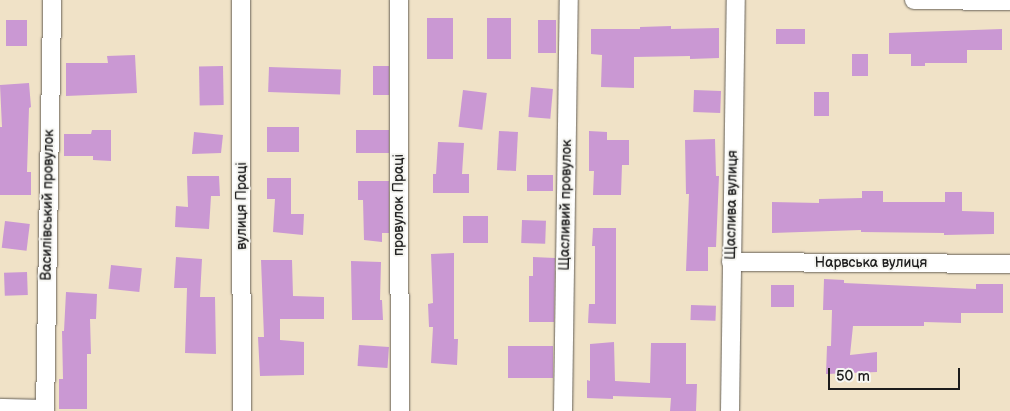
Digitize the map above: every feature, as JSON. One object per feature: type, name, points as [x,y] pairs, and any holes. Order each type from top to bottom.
[{"type":"street","name":"Василівський провулок","points":[[45,410],[52,0]]},
{"type":"street","name":"вулиця Праці","points":[[241,0],[242,411]]},
{"type":"street","name":"провулок Праці","points":[[399,0],[400,411]]},
{"type":"street","name":"Щасливий провулок","points":[[563,411],[569,0]]},
{"type":"street","name":"Щаслива вулиця","points":[[730,411],[736,0]]},
{"type":"street","points":[[914,0],[1010,1]]},
{"type":"street","name":"Нарвська вулиця","points":[[731,262],[1010,264]]},
{"type":"street","points":[[0,408],[45,410]]},
{"type":"building","points":[[427,18],[453,18],[453,59],[427,59]]},
{"type":"building","points":[[487,18],[511,18],[511,59],[487,59]]},
{"type":"building","points":[[6,20],[27,20],[27,46],[6,46]]},
{"type":"building","points":[[538,20],[556,20],[556,53],[538,53]]},
{"type":"building","points":[[671,26],[671,29],[719,28],[719,58],[690,59],[690,56],[634,57],[634,88],[601,87],[602,55],[591,54],[591,29],[640,29],[640,27]]},
{"type":"building","points":[[776,29],[805,29],[805,44],[776,44]]},
{"type":"building","points":[[1002,29],[1002,50],[967,50],[967,63],[925,63],[925,66],[911,66],[911,54],[889,54],[889,33]]},
{"type":"building","points":[[852,54],[868,54],[868,76],[852,76]]},
{"type":"building","points":[[135,55],[137,93],[66,96],[66,63],[108,63],[107,56]]},
{"type":"building","points":[[199,66],[223,66],[224,105],[200,105]]},
{"type":"building","points":[[373,66],[389,66],[389,95],[373,95]]},
{"type":"building","points":[[269,67],[341,70],[340,94],[268,92]]},
{"type":"building","points":[[29,83],[31,107],[29,108],[27,172],[31,172],[31,195],[0,195],[0,127],[2,127],[0,85]]},
{"type":"building","points":[[531,87],[553,89],[550,119],[528,117]]},
{"type":"building","points":[[463,90],[487,93],[482,130],[458,127]]},
{"type":"building","points":[[694,90],[721,91],[720,113],[693,112]]},
{"type":"building","points":[[814,92],[829,92],[829,116],[814,116]]},
{"type":"building","points":[[267,127],[299,127],[299,152],[267,152]]},
{"type":"building","points":[[92,130],[111,130],[111,161],[93,160],[93,156],[64,156],[64,134],[91,134]]},
{"type":"building","points":[[356,130],[389,130],[389,153],[356,153]]},
{"type":"building","points":[[499,131],[518,132],[516,171],[497,170]]},
{"type":"building","points":[[589,131],[607,132],[607,140],[629,140],[629,165],[622,165],[621,195],[593,195],[594,171],[589,171]]},
{"type":"building","points":[[194,132],[223,135],[221,153],[192,154]]},
{"type":"building","points":[[715,139],[716,176],[719,176],[716,247],[708,247],[708,271],[686,271],[689,194],[686,194],[685,140]]},
{"type":"building","points":[[438,142],[464,143],[462,174],[469,174],[469,193],[433,193],[433,174],[436,174]]},
{"type":"building","points":[[527,175],[553,175],[553,191],[527,191]]},
{"type":"building","points":[[187,176],[219,176],[220,196],[211,196],[209,229],[175,227],[176,206],[188,207]]},
{"type":"building","points":[[267,178],[291,178],[291,214],[304,214],[303,235],[273,232],[275,199],[267,199]]},
{"type":"building","points":[[358,181],[389,181],[389,233],[382,233],[382,242],[364,240],[363,200],[358,200]]},
{"type":"building","points":[[862,191],[883,191],[883,202],[945,202],[945,192],[962,192],[962,211],[994,212],[994,234],[944,235],[944,233],[861,232],[861,230],[772,233],[772,202],[819,203],[819,199],[862,198]]},
{"type":"building","points":[[463,216],[488,216],[488,243],[463,243]]},
{"type":"building","points":[[522,220],[546,221],[545,244],[521,243]]},
{"type":"building","points":[[5,221],[30,224],[27,251],[2,248]]},
{"type":"building","points":[[593,228],[616,228],[616,324],[588,323],[589,304],[595,304],[595,246],[592,246]]},
{"type":"building","points":[[454,253],[454,339],[458,339],[457,365],[431,363],[433,327],[429,327],[428,304],[433,303],[431,254]]},
{"type":"building","points":[[176,257],[202,259],[200,297],[215,297],[216,354],[185,353],[187,288],[174,288]]},
{"type":"building","points":[[533,257],[555,258],[554,322],[529,322],[529,276],[533,276]]},
{"type":"building","points":[[261,260],[292,260],[293,296],[324,297],[324,319],[280,319],[280,340],[304,342],[304,375],[260,376],[258,337],[264,337]]},
{"type":"building","points":[[351,261],[381,262],[380,300],[382,300],[383,320],[352,320]]},
{"type":"building","points":[[111,265],[142,268],[139,292],[108,289]]},
{"type":"building","points":[[27,272],[28,295],[5,296],[4,273]]},
{"type":"building","points":[[824,279],[844,280],[844,283],[976,289],[976,284],[1003,284],[1003,313],[961,313],[961,323],[924,322],[924,326],[853,326],[850,355],[877,352],[877,372],[826,374],[827,346],[831,346],[832,310],[823,310]]},
{"type":"building","points":[[771,285],[794,285],[794,307],[771,307]]},
{"type":"building","points":[[66,292],[97,294],[96,319],[90,319],[91,354],[87,354],[87,409],[59,409],[59,379],[63,379],[62,331],[64,331]]},
{"type":"building","points":[[691,305],[716,306],[715,321],[690,320]]},
{"type":"building","points":[[614,342],[615,381],[650,383],[651,343],[686,343],[686,384],[697,384],[696,411],[670,411],[671,398],[613,396],[613,399],[587,398],[587,380],[590,381],[590,344]]},
{"type":"building","points":[[359,345],[389,347],[387,368],[358,366]]},
{"type":"building","points":[[508,346],[553,346],[553,378],[508,378]]}]
